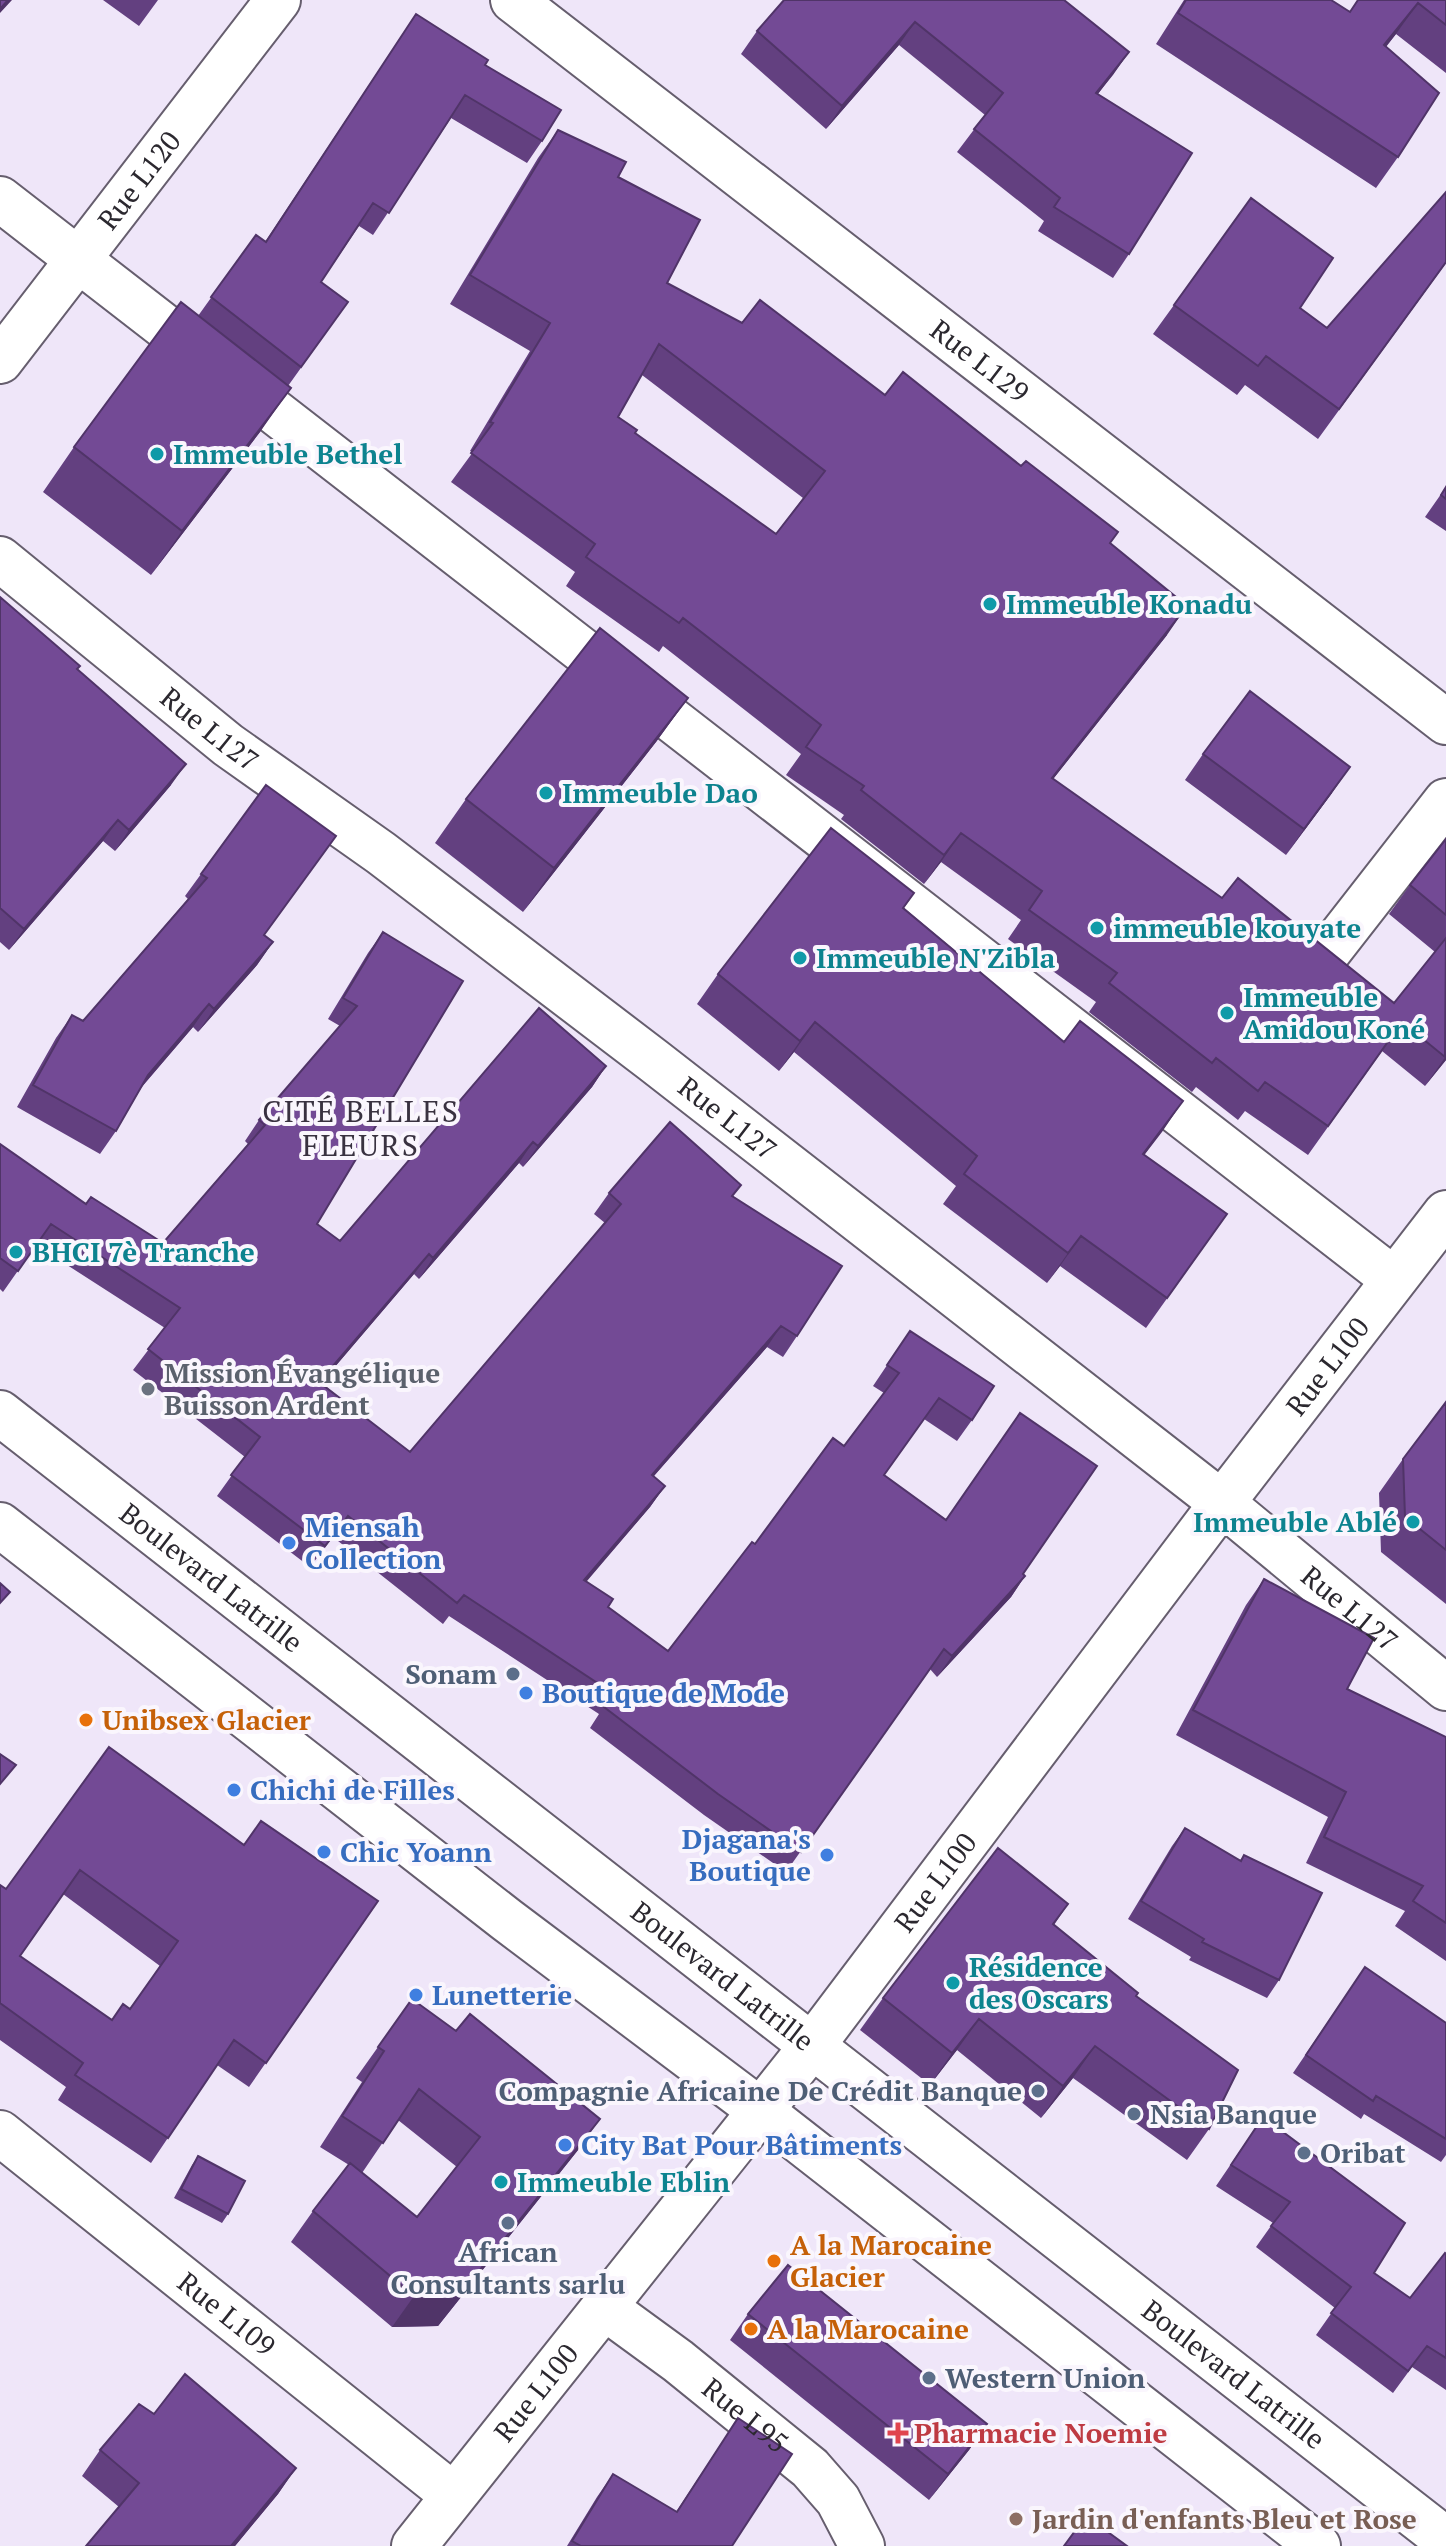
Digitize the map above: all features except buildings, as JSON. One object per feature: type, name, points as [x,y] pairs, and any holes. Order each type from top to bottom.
[{"type":"street","name":"Rue L120","points":[[0,361],[278,0]]},
{"type":"street","name":"Rue L129","points":[[513,0],[1446,722]]},
{"type":"street","points":[[0,199],[1393,1279]]},
{"type":"street","name":"Rue L127","points":[[0,559],[228,745],[381,853],[641,1051],[1222,1503],[1446,1688]]},
{"type":"street","points":[[1322,960],[1446,801]]},
{"type":"street","name":"Rue L100","points":[[414,2546],[812,2046],[1222,1503],[1446,1213]]},
{"type":"street","name":"Boulevard Latrille","points":[[0,1413],[1446,2540]]},
{"type":"street","points":[[0,1525],[507,1920],[761,2111],[1318,2546]]},
{"type":"street","name":"Rue L109","points":[[0,2133],[453,2495]]},
{"type":"street","name":"Rue L95","points":[[604,2307],[678,2361],[810,2468],[838,2500],[862,2546]]},
{"type":"place","name":"Immeuble Bethel","points":[[157,454]]},
{"type":"place","name":"Immeuble Konadu","points":[[990,604]]},
{"type":"place","name":"Immeuble Dao","points":[[546,793]]},
{"type":"place","name":"immeuble kouyate","points":[[1097,928]]},
{"type":"place","name":"Immeuble N'Zibla","points":[[800,958]]},
{"type":"place","name":"Immeuble Amidou Koné","points":[[1227,1013]]},
{"type":"place","name":"BHCI 7è Tranche","points":[[16,1252]]},
{"type":"place","name":"Mission Évangélique Buisson Ardent","points":[[148,1389]]},
{"type":"place","name":"Immeuble Ablé","points":[[1413,1522]]},
{"type":"place","name":"Miensah Collection","points":[[289,1543]]},
{"type":"place","name":"Sonam","points":[[513,1674]]},
{"type":"place","name":"Boutique de Mode","points":[[526,1693]]},
{"type":"place","name":"Unibsex Glacier","points":[[86,1720]]},
{"type":"place","name":"Chichi de Filles","points":[[234,1790]]},
{"type":"place","name":"Chic Yoann","points":[[324,1852]]},
{"type":"place","name":"Djagana's Boutique","points":[[827,1855]]},
{"type":"place","name":"Résidence des Oscars","points":[[953,1983]]},
{"type":"place","name":"Lunetterie","points":[[416,1995]]},
{"type":"place","name":"Compagnie Africaine De Crédit Banque","points":[[1038,2091]]},
{"type":"place","name":"Nsia Banque","points":[[1134,2114]]},
{"type":"place","name":"City Bat Pour Bâtiments","points":[[565,2145]]},
{"type":"place","name":"Oribat","points":[[1304,2153]]},
{"type":"place","name":"Immeuble Eblin","points":[[501,2182]]},
{"type":"place","name":"African Consultants sarlu","points":[[508,2223]]},
{"type":"place","name":"A la Marocaine Glacier","points":[[774,2261]]},
{"type":"place","name":"A la Marocaine","points":[[751,2329]]},
{"type":"place","name":"Western Union","points":[[929,2378]]},
{"type":"place","name":"Pharmacie Noemie","points":[[898,2433]]},
{"type":"place","name":"Jardin d'enfants Bleu et Rose","points":[[1016,2519]]},
{"type":"district","name":"CITÉ BELLES FLEURS","points":[[361,1129]]}]
